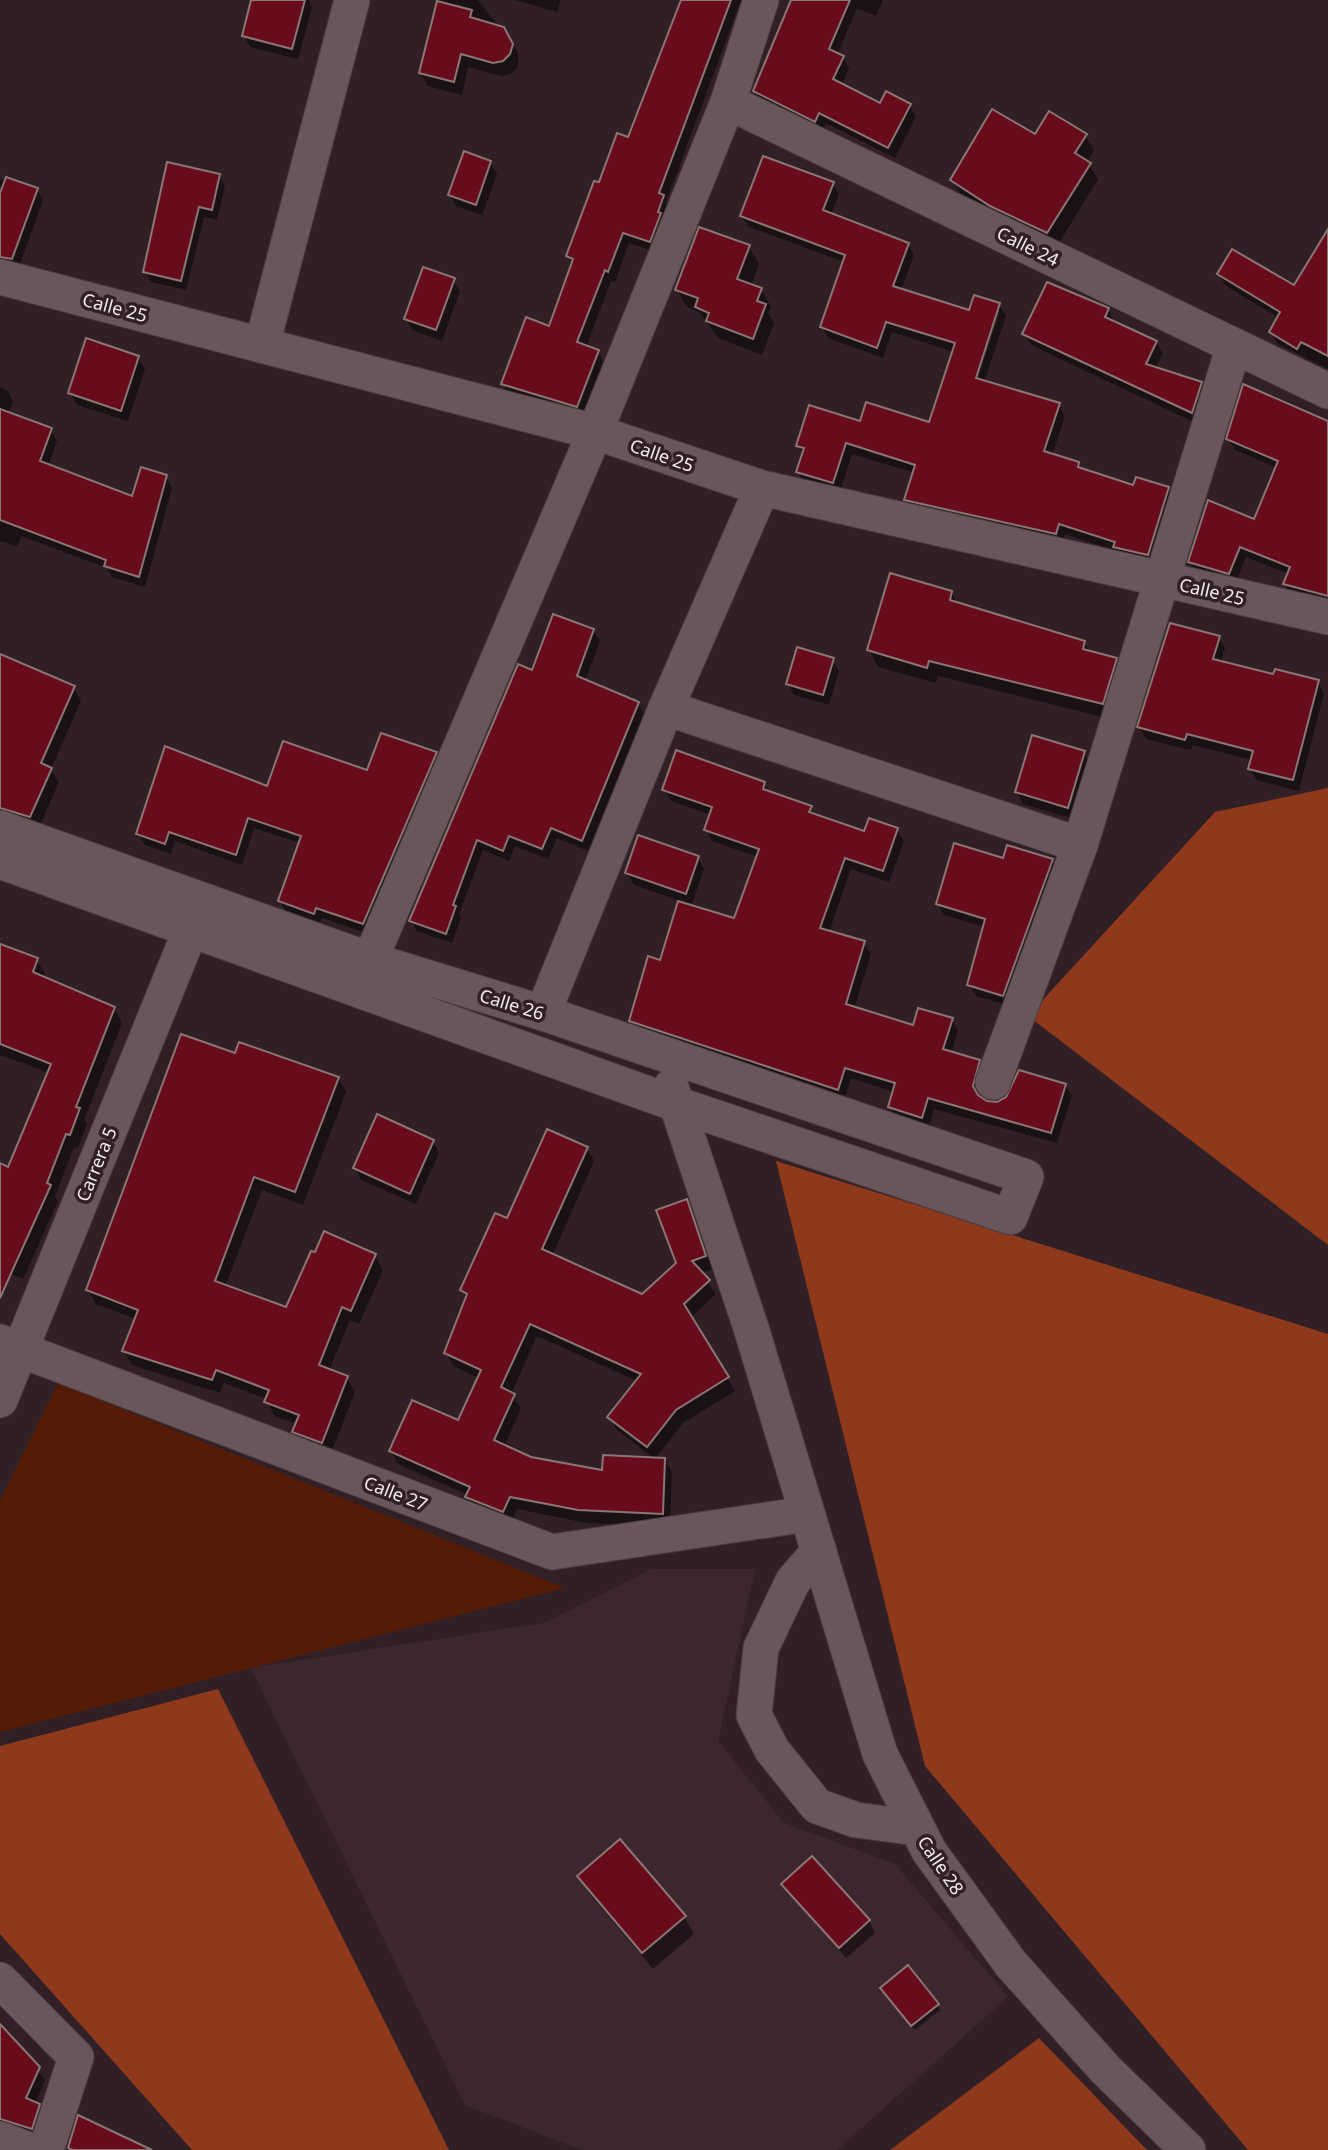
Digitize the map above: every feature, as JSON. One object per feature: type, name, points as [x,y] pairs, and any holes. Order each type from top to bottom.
[{"type":"street","points":[[262,345],[352,0]]},
{"type":"street","points":[[370,960],[595,432],[728,102],[761,0]]},
{"type":"street","name":"Calle 24","points":[[728,102],[1328,391]]},
{"type":"street","name":"Calle 25","points":[[0,277],[595,432],[762,488],[1328,617]]},
{"type":"street","points":[[993,1082],[1080,845],[1234,346]]},
{"type":"street","points":[[543,1013],[666,708],[762,488]]},
{"type":"street","points":[[666,708],[1080,845]]},
{"type":"street","name":"Calle 26","points":[[0,828],[370,960],[543,1013],[1026,1177],[1010,1217],[676,1104],[0,861]]},
{"type":"street","name":"Carrera 5","points":[[0,1400],[10,1347],[191,929]]},
{"type":"street","name":"Calle 28","points":[[659,1053],[752,1331],[880,1754],[929,1851],[1010,1964],[1105,2069],[1188,2150]]},
{"type":"street","name":"Calle 27","points":[[10,1347],[552,1552],[807,1514]]},
{"type":"street","points":[[819,1551],[793,1581],[761,1648],[754,1715],[772,1750],[817,1806],[856,1820],[917,1828]]},
{"type":"street","points":[[0,1980],[76,2057],[46,2150]]},
{"type":"street","points":[[0,2139],[29,2150]]},
{"type":"shaded area","points":[[1328,788],[1328,1245],[1028,1016],[1215,812]]},
{"type":"shaded area","points":[[776,1161],[1328,1334],[1328,2150],[1248,2150],[925,1766]]},
{"type":"shaded area","points":[[58,1383],[565,1588],[0,1732],[0,1501]]},
{"type":"shaded area","points":[[652,1569],[755,1569],[718,1741],[784,1823],[895,1864],[1008,1997],[837,2150],[583,2150],[465,2105],[251,1668],[544,1623]]},
{"type":"shaded area","points":[[218,1689],[449,2150],[192,2150],[0,1934],[0,1746]]},
{"type":"shaded area","points":[[1039,2038],[1147,2150],[890,2150]]},
{"type":"building","points":[[251,0],[305,0],[292,49],[242,36]]},
{"type":"building","points":[[681,0],[731,0],[659,193],[664,195],[658,212],[661,213],[650,242],[623,233],[608,272],[605,270],[577,342],[599,350],[577,407],[501,384],[526,317],[549,326],[573,259],[566,256],[594,181],[599,182],[617,133],[628,137]]},
{"type":"building","points":[[791,0],[850,0],[829,49],[844,56],[833,79],[880,103],[886,91],[911,104],[888,148],[819,113],[815,122],[753,91]]},
{"type":"building","points":[[437,1],[472,10],[470,17],[504,27],[513,44],[510,54],[503,61],[493,63],[461,54],[454,82],[419,73]]},
{"type":"building","points":[[992,109],[1035,134],[1049,111],[1087,134],[1075,153],[1091,163],[1047,233],[990,206],[950,180]]},
{"type":"building","points":[[464,151],[491,161],[476,205],[448,195]]},
{"type":"building","points":[[763,156],[834,182],[823,210],[909,243],[893,286],[969,310],[974,295],[1000,303],[976,378],[1060,403],[1044,451],[1079,462],[1078,467],[1133,485],[1136,477],[1169,487],[1148,555],[1113,547],[1115,542],[1059,524],[1056,534],[904,500],[915,465],[846,443],[833,483],[796,472],[804,448],[796,446],[809,405],[860,421],[866,402],[929,422],[955,343],[886,322],[877,348],[820,327],[845,255],[740,216]]},
{"type":"building","points":[[167,162],[220,174],[212,210],[199,207],[181,281],[143,272]]},
{"type":"building","points":[[6,177],[38,188],[12,259],[0,257],[0,193]]},
{"type":"building","points":[[699,227],[750,245],[737,279],[762,288],[757,301],[766,304],[753,339],[706,321],[709,313],[695,307],[698,298],[675,290]]},
{"type":"building","points":[[1328,229],[1328,356],[1301,342],[1297,349],[1269,332],[1280,312],[1217,274],[1232,249],[1294,285]]},
{"type":"building","points":[[423,267],[455,278],[436,330],[404,319]]},
{"type":"building","points":[[1047,282],[1109,308],[1105,317],[1157,341],[1146,364],[1202,382],[1192,413],[1022,334]]},
{"type":"building","points":[[86,338],[139,356],[121,411],[68,393]]},
{"type":"building","points":[[1243,384],[1328,421],[1328,596],[1283,584],[1290,567],[1240,547],[1229,574],[1188,562],[1208,500],[1254,519],[1278,461],[1226,439]]},
{"type":"building","points":[[0,409],[52,428],[40,461],[132,496],[141,467],[167,475],[139,577],[104,566],[106,560],[0,520]]},
{"type":"building","points":[[890,573],[952,591],[950,600],[1085,641],[1083,649],[1117,658],[1103,704],[929,661],[927,668],[867,650]]},
{"type":"building","points":[[553,614],[594,629],[577,676],[639,702],[582,841],[551,828],[542,849],[509,836],[503,851],[477,840],[453,905],[456,906],[446,934],[409,921],[518,664],[532,670]]},
{"type":"building","points":[[1170,623],[1220,636],[1213,659],[1273,674],[1275,669],[1319,680],[1293,780],[1248,769],[1253,751],[1187,734],[1185,740],[1137,727]]},
{"type":"building","points":[[797,647],[834,658],[823,695],[786,684]]},
{"type":"building","points":[[0,654],[75,686],[41,763],[52,768],[30,817],[0,808]]},
{"type":"building","points":[[381,733],[437,752],[363,924],[316,908],[314,914],[278,901],[301,836],[248,818],[236,855],[169,832],[165,844],[136,834],[165,746],[267,786],[283,741],[367,770]]},
{"type":"building","points":[[1032,735],[1085,751],[1068,808],[1015,792]]},
{"type":"building","points":[[676,750],[765,782],[763,789],[812,806],[809,812],[864,831],[869,818],[898,828],[883,871],[845,858],[820,928],[865,941],[846,1004],[913,1025],[918,1008],[953,1018],[943,1049],[980,1060],[973,1086],[978,1095],[987,1101],[997,1102],[1006,1097],[1019,1070],[1066,1084],[1051,1133],[928,1098],[922,1118],[888,1107],[895,1083],[845,1068],[838,1090],[629,1021],[648,956],[660,960],[678,901],[734,918],[759,849],[704,830],[712,807],[662,790]]},
{"type":"building","points":[[638,835],[699,856],[686,894],[625,873]]},
{"type":"building","points":[[954,843],[1003,858],[1007,845],[1053,859],[1003,996],[967,985],[985,919],[936,904]]},
{"type":"building","points":[[0,944],[38,958],[33,972],[115,1007],[76,1107],[80,1108],[70,1135],[66,1134],[47,1183],[51,1185],[0,1298],[0,1163],[8,1167],[51,1064],[0,1044]]},
{"type":"building","points":[[181,1034],[235,1053],[239,1042],[339,1077],[295,1192],[254,1177],[215,1281],[286,1307],[311,1251],[315,1252],[324,1231],[376,1254],[351,1311],[342,1307],[319,1365],[348,1376],[322,1443],[292,1432],[299,1415],[264,1402],[269,1390],[216,1370],[212,1380],[122,1351],[138,1310],[86,1290]]},
{"type":"building","points":[[377,1114],[434,1140],[410,1194],[353,1168]]},
{"type":"building","points":[[547,1129],[588,1147],[542,1249],[642,1294],[676,1263],[656,1210],[687,1199],[706,1256],[692,1261],[710,1280],[684,1304],[729,1377],[676,1410],[647,1447],[607,1417],[641,1374],[530,1324],[501,1387],[515,1394],[494,1440],[531,1457],[602,1470],[603,1455],[665,1458],[663,1514],[578,1510],[510,1497],[503,1512],[465,1497],[470,1487],[389,1451],[412,1400],[458,1420],[481,1370],[444,1353],[467,1294],[460,1290],[495,1213],[507,1218]]},
{"type":"building","points":[[620,1839],[686,1916],[642,1953],[577,1876]]},
{"type":"building","points":[[812,1856],[870,1920],[839,1948],[781,1884]]},
{"type":"building","points":[[908,1965],[939,2004],[911,2026],[880,1988]]},
{"type":"building","points":[[0,2024],[40,2067],[26,2098],[40,2104],[32,2129],[0,2119]]},
{"type":"building","points":[[78,2115],[152,2150],[68,2148]]}]
